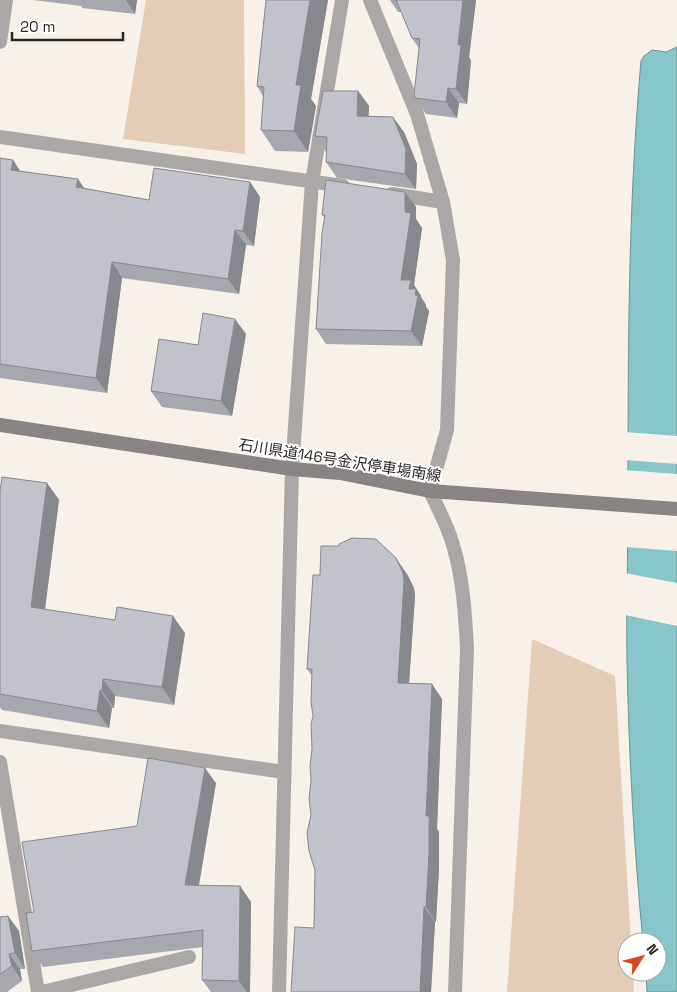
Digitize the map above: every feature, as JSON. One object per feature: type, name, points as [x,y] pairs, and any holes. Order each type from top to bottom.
[{"type":"main road","name":"石川県道146号金沢停車場南線","points":[[0,425],[292,469],[340,474],[430,491],[677,509]]},
{"type":"street","points":[[0,42],[6,0]]},
{"type":"street","points":[[279,992],[292,469],[312,182],[342,0]]},
{"type":"street","points":[[370,0],[417,114],[442,202],[453,260],[447,430],[430,491],[453,543],[465,598],[467,648],[455,992]]},
{"type":"street","points":[[0,137],[358,189]]},
{"type":"street","points":[[377,192],[442,202]]},
{"type":"street","points":[[0,731],[284,772]]},
{"type":"street","points":[[0,762],[38,992]]},
{"type":"street","points":[[42,992],[189,957]]},
{"type":"shaded area","points":[[146,0],[244,0],[245,154],[123,139]]},
{"type":"shaded area","points":[[532,639],[615,676],[630,932],[617,932],[617,982],[634,982],[634,992],[507,992]]},
{"type":"water","points":[[677,47],[677,992],[647,992],[646,982],[667,982],[667,932],[642,932],[632,802],[627,663],[631,225],[641,61],[652,50],[666,52]]},
{"type":"pier","points":[[625,432],[677,436],[677,464],[625,460]]},
{"type":"pier","points":[[625,470],[677,474],[677,551],[625,547]]},
{"type":"pier","points":[[625,573],[677,583],[677,626],[625,615]]},
{"type":"building","points":[[266,0],[310,0],[296,85],[301,85],[294,131],[261,130],[264,87],[257,86]]},
{"type":"building","points":[[396,0],[463,0],[458,45],[461,45],[456,89],[448,88],[446,102],[415,98],[420,39],[412,38]]},
{"type":"building","points":[[323,91],[358,91],[357,116],[393,117],[406,149],[405,174],[326,162],[327,137],[315,136]]},
{"type":"building","points":[[0,158],[13,160],[11,170],[78,179],[76,187],[149,200],[154,168],[250,182],[243,231],[235,230],[228,279],[112,262],[96,378],[0,364]]},
{"type":"building","points":[[326,180],[405,192],[405,212],[411,213],[401,280],[411,280],[409,289],[416,289],[415,295],[418,296],[411,331],[316,329],[322,233],[325,215],[322,215]]},
{"type":"building","points":[[203,313],[235,319],[221,401],[151,391],[159,339],[198,345]]},
{"type":"building","points":[[2,477],[47,483],[31,607],[115,620],[117,607],[173,616],[162,687],[103,679],[97,711],[0,694],[0,491]]},
{"type":"building","points":[[352,538],[376,539],[396,558],[403,573],[398,683],[432,684],[426,816],[429,816],[429,853],[426,907],[424,907],[420,992],[291,992],[295,927],[314,928],[315,870],[309,851],[307,833],[311,815],[309,799],[312,749],[311,724],[313,716],[311,702],[312,669],[307,669],[313,575],[320,575],[321,546],[339,546],[339,544]]},
{"type":"building","points":[[148,758],[205,768],[185,885],[240,886],[239,981],[202,980],[203,930],[32,951],[26,913],[34,912],[22,842],[137,826]]},
{"type":"building","points":[[8,916],[15,953],[9,954],[12,966],[0,974],[0,917]]}]
